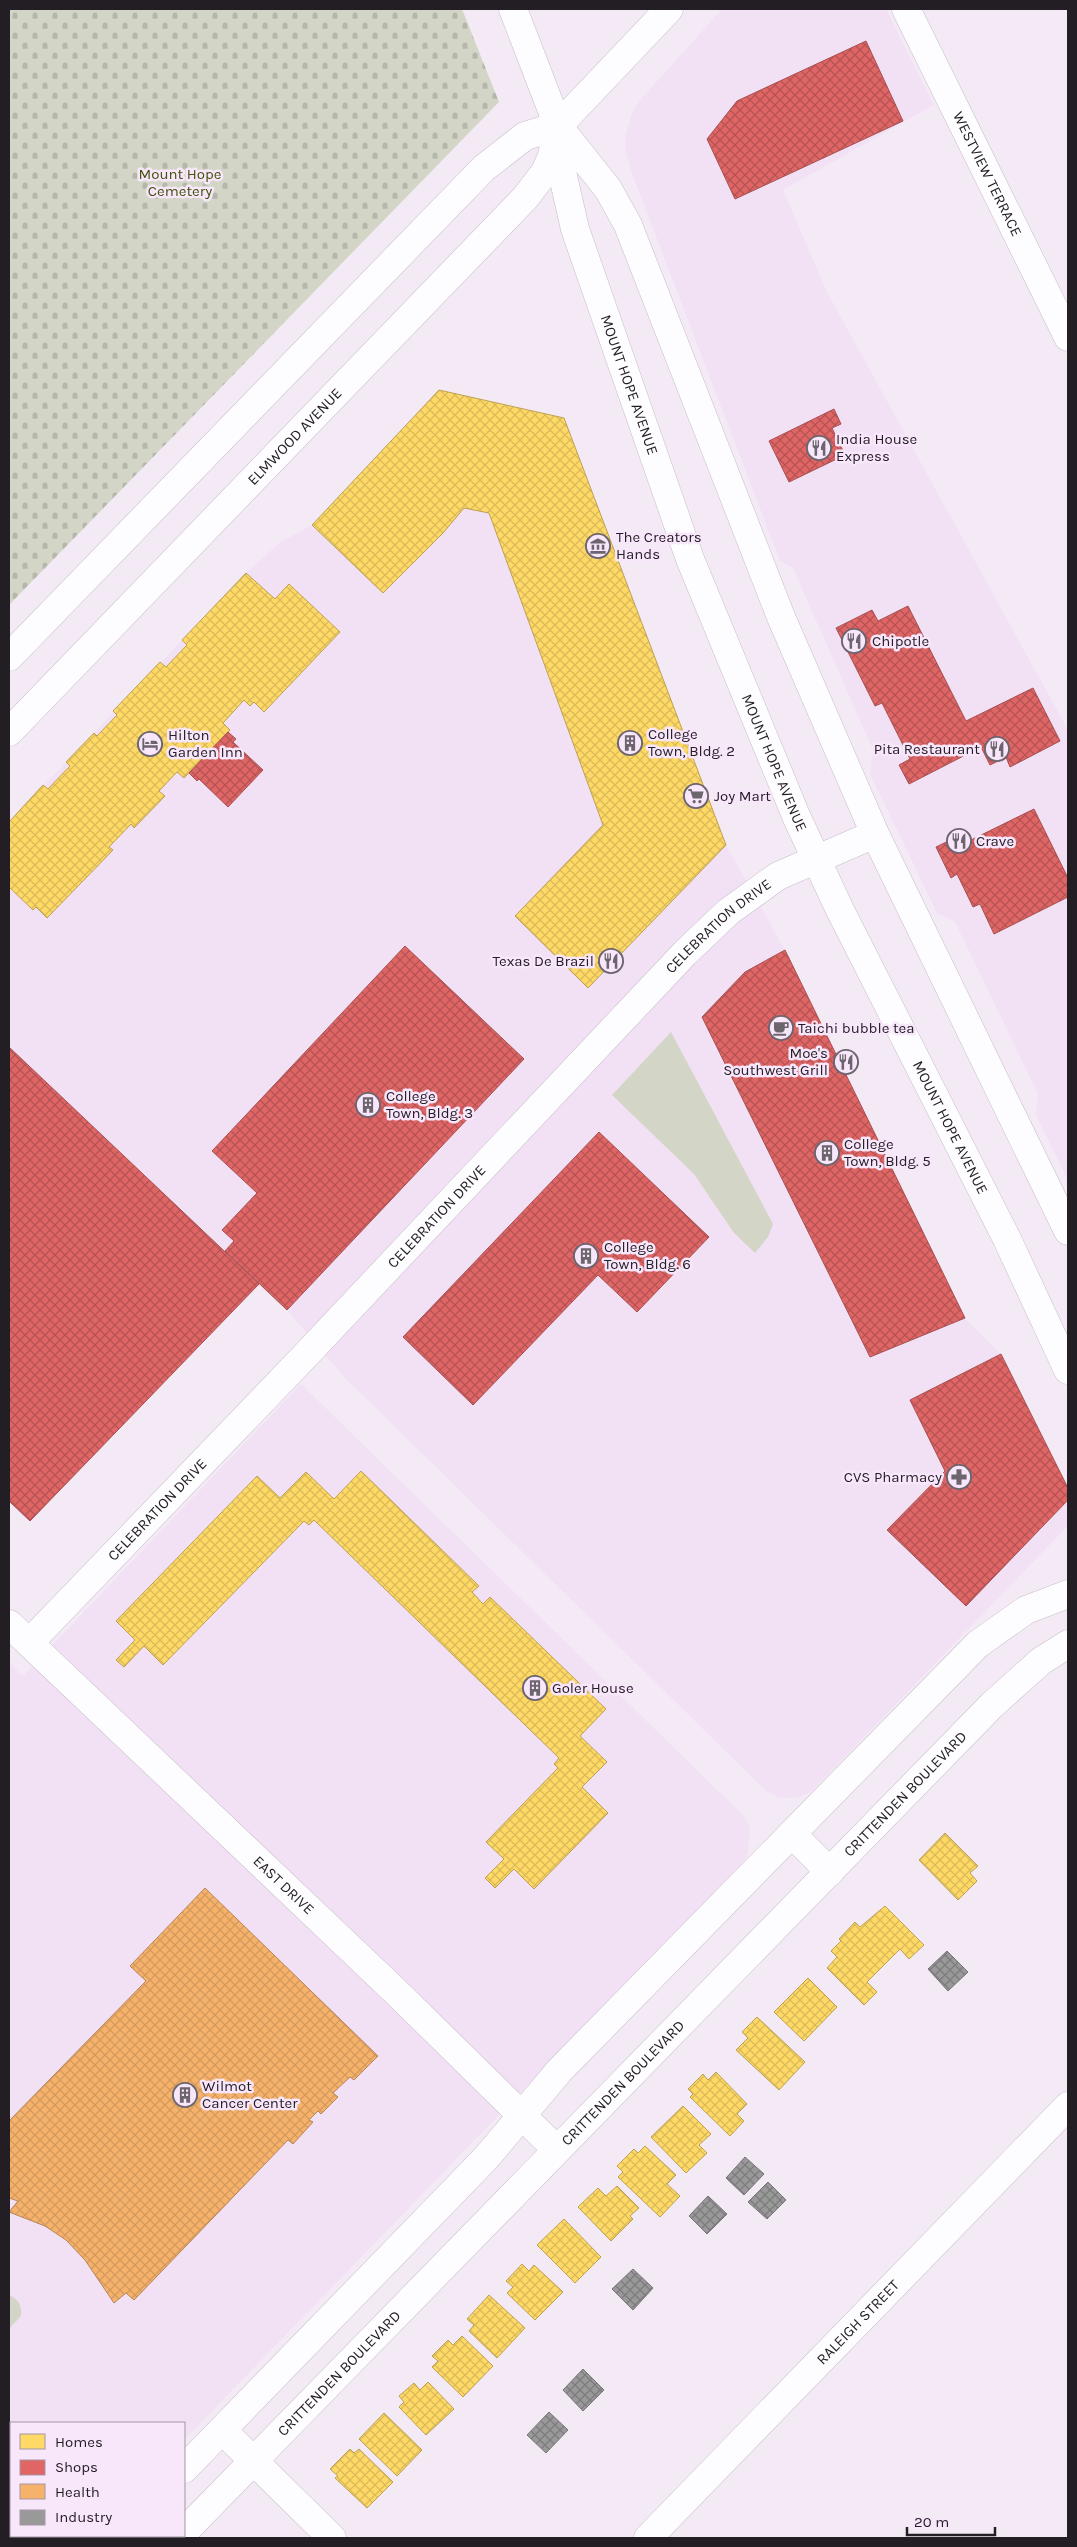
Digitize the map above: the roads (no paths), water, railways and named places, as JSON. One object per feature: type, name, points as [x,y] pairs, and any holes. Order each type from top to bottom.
[{"type":"street","name":"MOUNT HOPE AVENUE","points":[[513,9],[558,126],[563,176],[575,229],[690,559],[816,859],[1007,1239],[1068,1370]]},
{"type":"street","points":[[9,657],[484,168],[525,136],[558,126],[669,9]]},
{"type":"street","name":"WESTVIEW TERRACE","points":[[906,9],[1068,337]]},
{"type":"street","name":"MOUNT HOPE AVENUE","points":[[558,126],[608,189],[628,225],[781,618],[875,834],[1068,1231]]},
{"type":"street","name":"ELMWOOD AVENUE","points":[[9,732],[525,198],[545,172],[552,156],[558,126]]},
{"type":"street","name":"CELEBRATION DRIVE","points":[[29,1643],[302,1359],[685,954],[728,912],[778,876],[875,834]]},
{"type":"street","points":[[185,2467],[486,2158],[560,2070],[978,1644],[1026,1610],[1068,1594]]},
{"type":"street","name":"EAST DRIVE","points":[[9,1624],[154,1760],[556,2149]]},
{"type":"street","name":"CRITTENDEN BOULEVARD","points":[[185,2531],[992,1704],[1041,1661],[1068,1644]]},
{"type":"street","points":[[792,1834],[830,1872]]},
{"type":"street","name":"RALEIGH STREET","points":[[648,2538],[1068,2106]]},
{"type":"street","points":[[222,2430],[332,2538]]},
{"type":"place","name":"India House Express","points":[[819,448]]},
{"type":"place","name":"The Creators Hands","points":[[598,546]]},
{"type":"place","name":"Chipotle","points":[[854,641]]},
{"type":"place","name":"College Town, Bldg. 2","points":[[630,743]]},
{"type":"place","name":"Hilton Garden Inn","points":[[150,744]]},
{"type":"place","name":"Pita Restaurant","points":[[997,749]]},
{"type":"place","name":"Joy Mart","points":[[696,796]]},
{"type":"place","name":"Crave","points":[[959,841]]},
{"type":"place","name":"Texas De Brazil","points":[[611,961]]},
{"type":"place","name":"Taichi bubble tea","points":[[781,1028]]},
{"type":"place","name":"Moe's Southwest Grill","points":[[846,1062]]},
{"type":"place","name":"College Town, Bldg. 3","points":[[368,1105]]},
{"type":"place","name":"College Town, Bldg. 5","points":[[827,1153]]},
{"type":"place","name":"College Town, Bldg. 6","points":[[586,1256]]},
{"type":"place","name":"CVS Pharmacy","points":[[959,1477]]},
{"type":"place","name":"Goler House","points":[[535,1688]]},
{"type":"place","name":"Wilmot Cancer Center","points":[[185,2095]]},
{"type":"park label","name":"Mount Hope Cemetery","points":[[180,182]]}]
